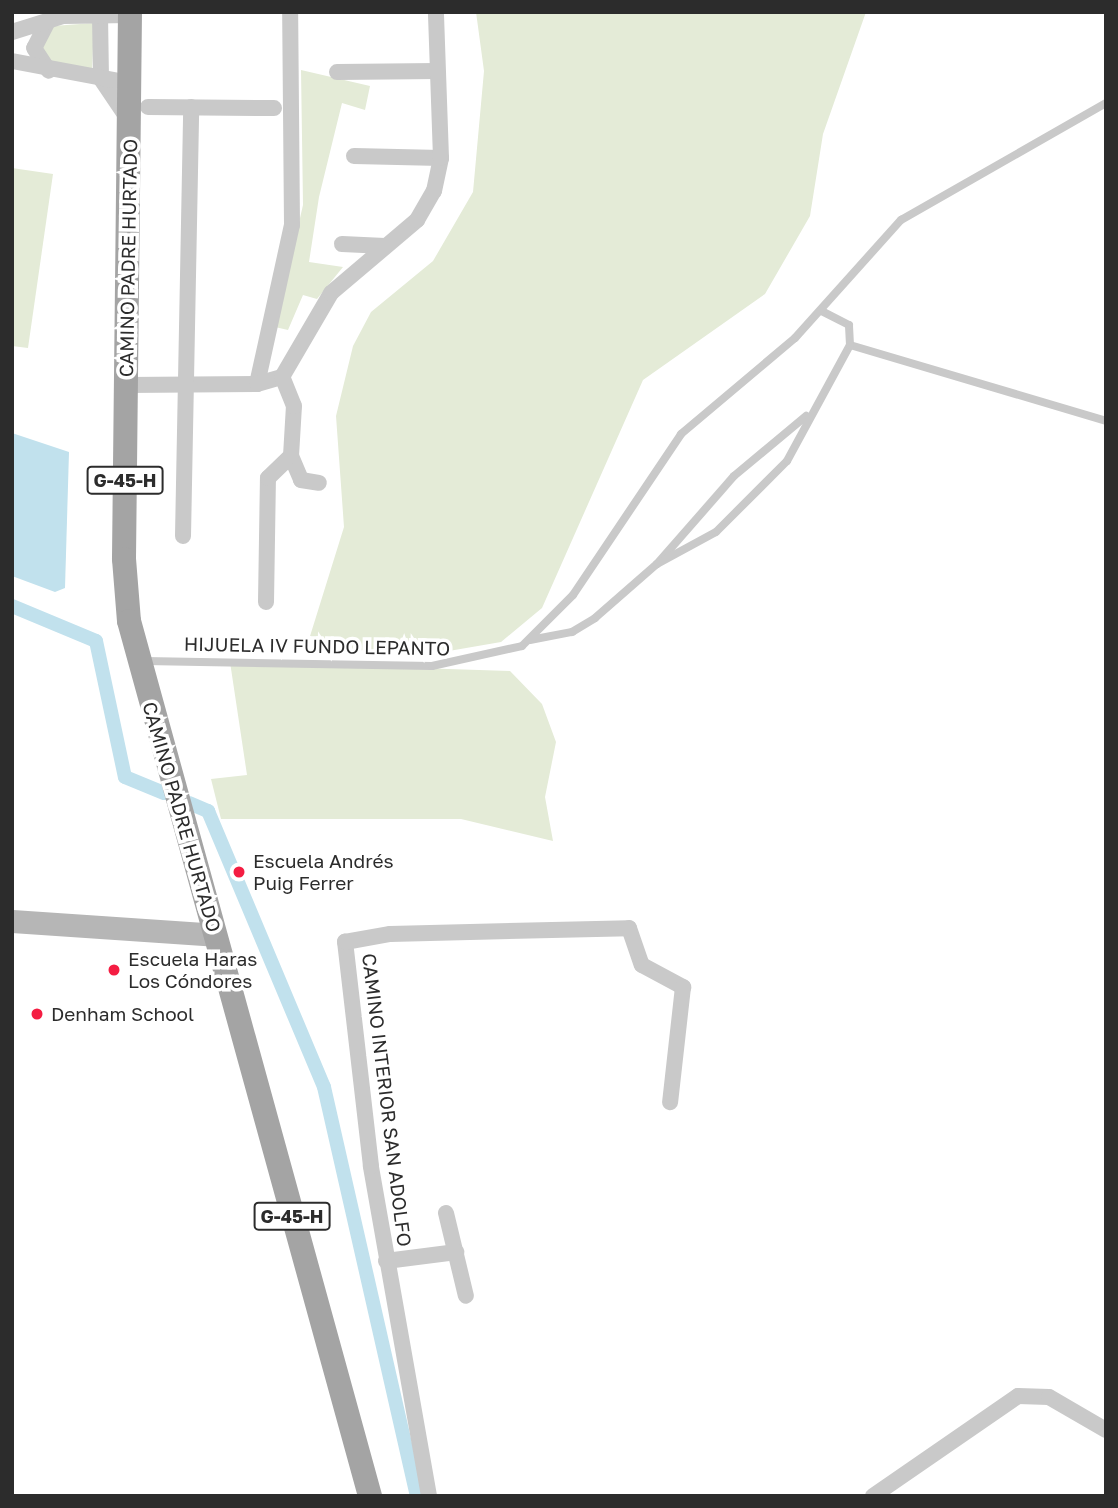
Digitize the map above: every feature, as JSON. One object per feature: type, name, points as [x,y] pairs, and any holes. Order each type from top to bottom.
[{"type":"main road","name":"CAMINO PADRE HURTADO","points":[[130,14],[129,83],[138,114],[126,385],[124,580],[138,661],[370,1496]]},
{"type":"main road","points":[[12,921],[215,935]]},
{"type":"street","points":[[257,384],[292,225],[290,12]]},
{"type":"street","points":[[126,385],[257,384],[282,377],[331,293],[426,207],[441,158],[436,12]]},
{"type":"street","points":[[101,13],[101,79]]},
{"type":"street","points":[[12,33],[48,21],[101,13],[110,20],[130,14]]},
{"type":"street","points":[[12,59],[34,48],[48,21]]},
{"type":"street","points":[[12,33],[34,48],[48,71]]},
{"type":"street","points":[[12,59],[48,71],[129,83]]},
{"type":"street","points":[[337,72],[437,71]]},
{"type":"street","name":"CAMINO PADRE HURTADO","points":[[101,79],[138,114]]},
{"type":"street","points":[[138,114],[191,107],[274,108]]},
{"type":"street","points":[[183,536],[191,107]]},
{"type":"street","points":[[354,156],[441,158]]},
{"type":"street","points":[[342,244],[385,246]]},
{"type":"street","points":[[282,377],[294,406],[291,456],[301,480],[319,483]]},
{"type":"street","points":[[266,602],[268,478],[291,456]]},
{"type":"street","name":"CAMINO INTERIOR SAN ADOLFO","points":[[429,1496],[386,1261],[345,942],[390,934],[629,928],[642,965],[683,987],[670,1102]]},
{"type":"street","points":[[446,1213],[466,1296]]},
{"type":"street","points":[[386,1261],[456,1252]]},
{"type":"street","points":[[873,1496],[1018,1396],[1049,1397],[1106,1430]]},
{"type":"lane","name":"HIJUELA IV FUNDO LEPANTO","points":[[138,661],[432,666],[485,659],[530,640],[573,596],[681,434],[822,311],[901,220],[1106,103]]},
{"type":"lane","points":[[657,564],[716,532],[769,479],[798,445],[808,414],[850,345],[849,325],[822,311]]},
{"type":"lane","points":[[850,345],[1106,421]]},
{"type":"lane","points":[[530,640],[572,632],[657,564],[734,476],[808,414]]},
{"type":"green space","points":[[476,12],[866,12],[823,134],[810,216],[765,294],[643,380],[542,608],[501,642],[443,652],[306,649],[344,527],[336,416],[353,346],[371,312],[433,261],[473,192],[484,71]]},
{"type":"green space","points":[[94,23],[92,71],[51,65],[40,42],[53,26]]},
{"type":"green space","points":[[301,70],[370,86],[365,110],[342,103],[319,197],[309,262],[343,267],[317,299],[303,295],[288,330],[275,327],[303,205]]},
{"type":"green space","points":[[12,168],[53,174],[28,348],[12,346]]},
{"type":"green space","points":[[230,662],[510,671],[542,704],[556,742],[545,797],[553,841],[461,819],[221,819],[211,779],[247,775]]},
{"type":"water","points":[[12,433],[69,452],[65,588],[55,592],[12,576]]},
{"type":"waterway","points":[[12,606],[96,641],[125,777],[164,793]]},
{"type":"waterway","points":[[189,803],[208,811],[324,1087],[417,1496]]},
{"type":"place","name":"Escuela Andrés Puig Ferrer","points":[[239,872]]},
{"type":"place","name":"Escuela Haras Los Cóndores","points":[[114,970]]},
{"type":"place","name":"Denham School","points":[[37,1014]]}]
